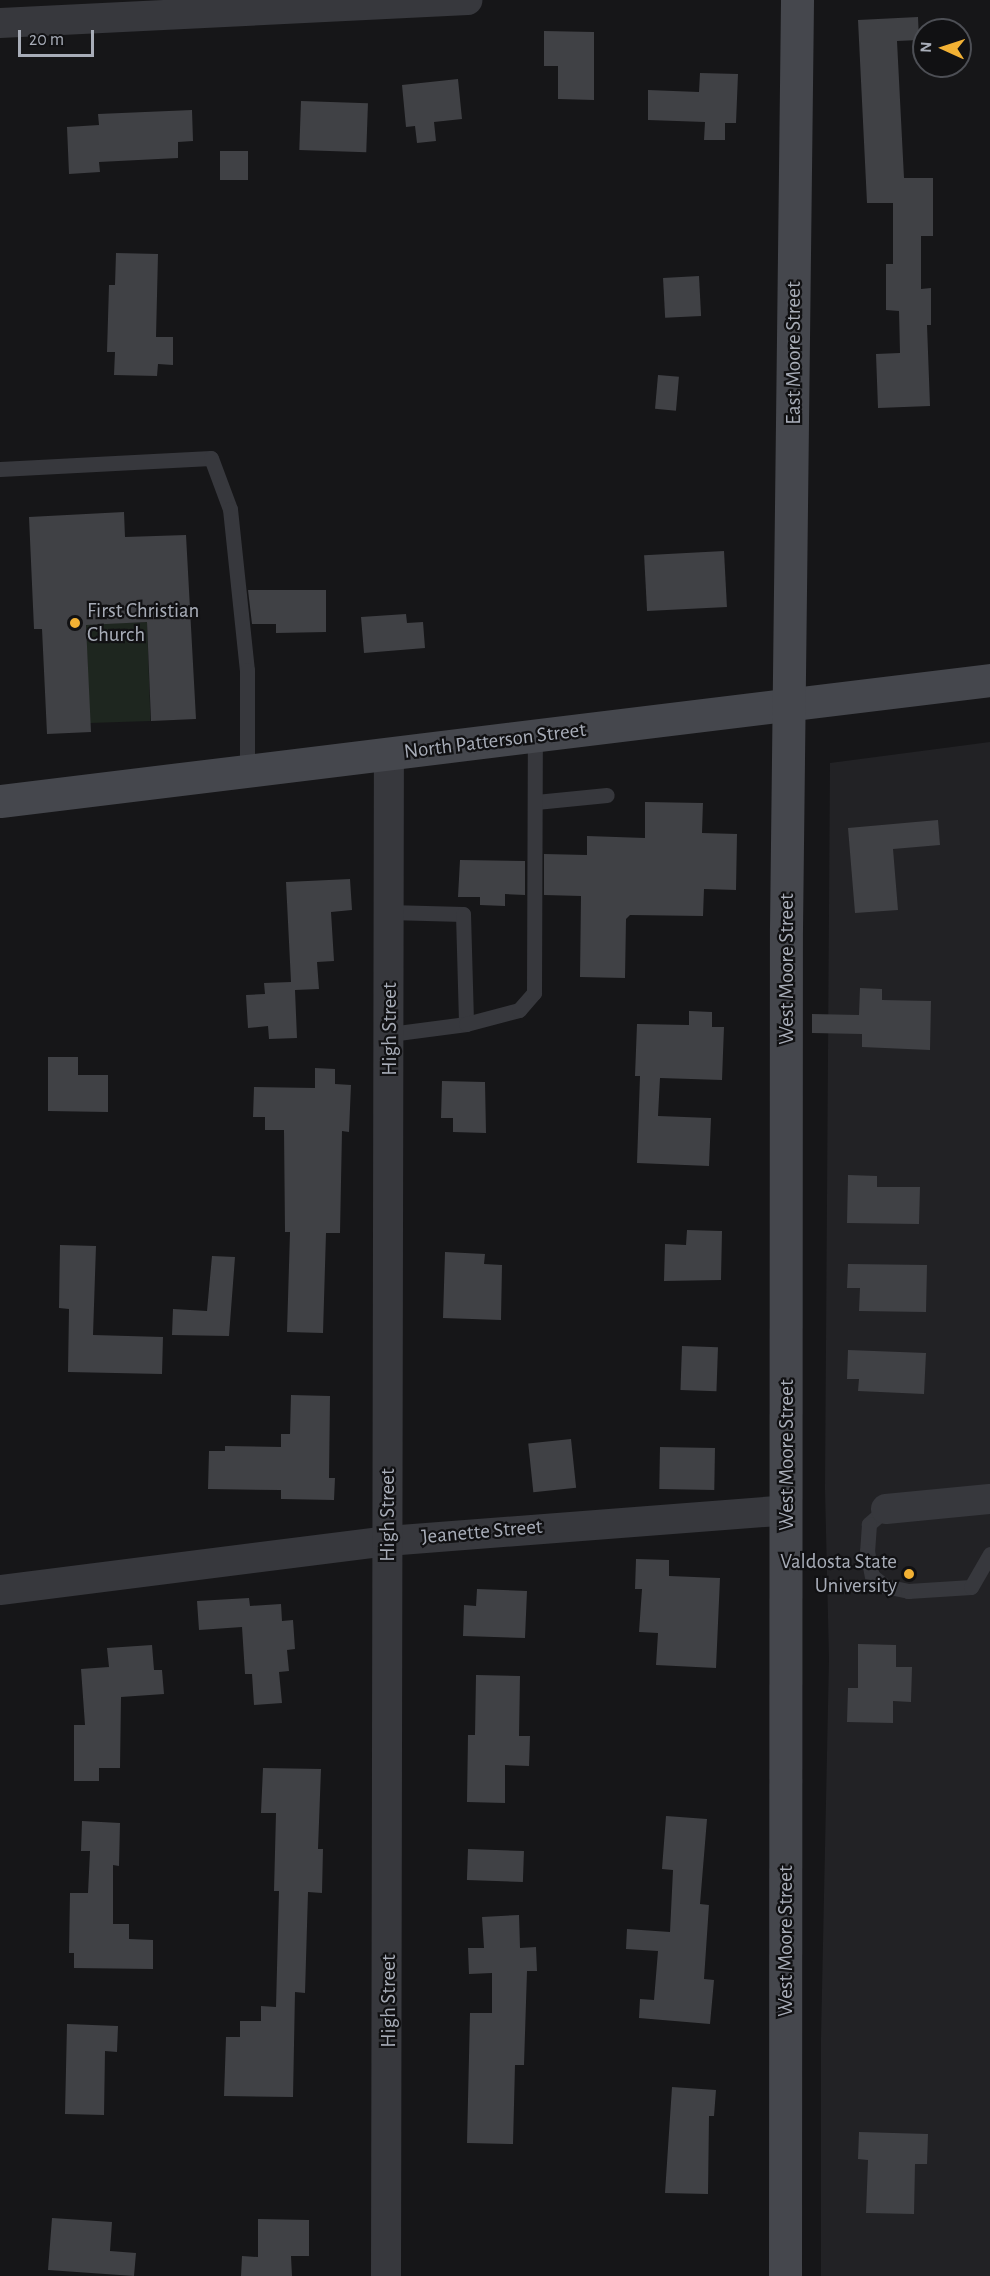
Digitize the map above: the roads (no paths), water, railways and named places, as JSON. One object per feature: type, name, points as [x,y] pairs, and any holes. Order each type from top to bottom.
[{"type":"street","points":[[0,23],[466,0]]},
{"type":"street","name":"East Moore Street","points":[[791,707],[797,0]]},
{"type":"street","name":"North Patterson Street","points":[[0,801],[791,707],[990,680]]},
{"type":"street","name":"West Moore Street","points":[[785,2276],[786,928],[791,707]]},
{"type":"street","name":"High Street","points":[[386,2276],[389,753]]},
{"type":"street","points":[[886,1509],[990,1499]]},
{"type":"street","name":"Jeanette Street","points":[[0,1590],[387,1541],[787,1510]]},
{"type":"lane","points":[[0,469],[211,458],[230,509],[247,670],[247,771]]},
{"type":"lane","points":[[390,1034],[466,1024],[519,1010],[534,993],[535,736]]},
{"type":"lane","points":[[536,802],[607,795]]},
{"type":"lane","points":[[389,912],[463,914],[466,1024]]},
{"type":"lane","points":[[886,1509],[869,1524],[867,1551],[872,1576],[885,1586],[908,1591],[971,1587],[990,1554]]},
{"type":"place","name":"First Christian Church","points":[[75,623]]},
{"type":"place","name":"Valdosta State University","points":[[909,1574]]}]
